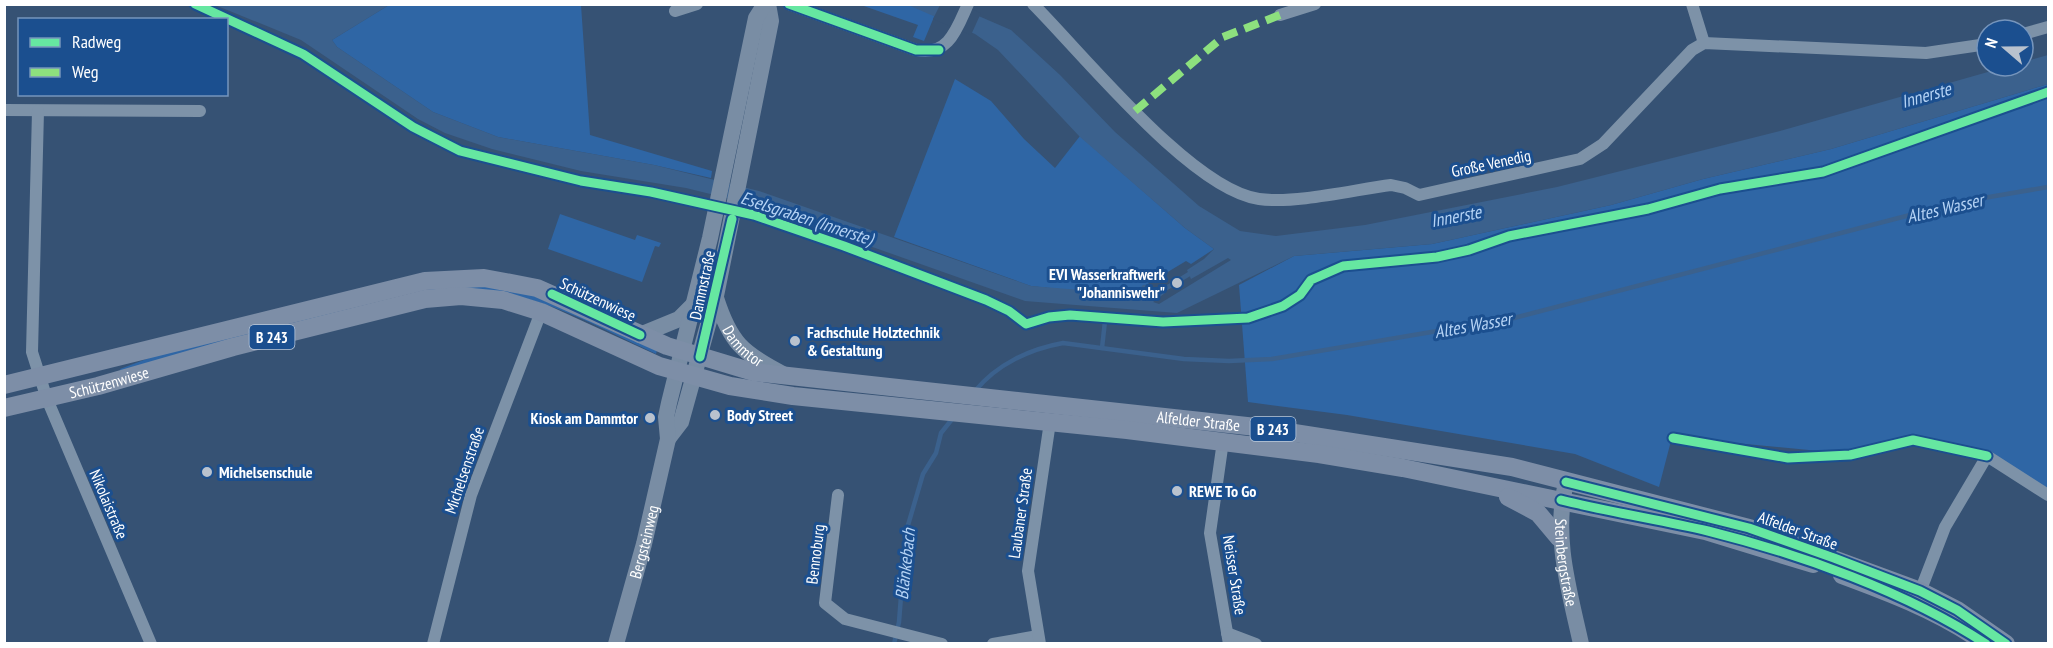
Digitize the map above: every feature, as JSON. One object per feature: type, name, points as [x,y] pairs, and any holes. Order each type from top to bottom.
[{"type":"main road","name":"Schützenwiese","points":[[4,385],[414,283],[455,277],[484,278],[537,288],[640,335],[692,355]]},
{"type":"main road","name":"Schützenwiese","points":[[4,408],[47,399],[233,347],[438,297],[491,297],[541,312],[685,375]]},
{"type":"main road","name":"Alfelder Straße","points":[[692,355],[745,370],[789,377],[1323,436],[1512,466],[1566,482],[1749,528],[1917,597],[1986,644]]},
{"type":"main road","name":"Alfelder Straße","points":[[685,375],[789,396],[1050,422],[1319,454],[1561,500],[1745,541],[1957,610],[2006,644]]},
{"type":"main road","name":"B 243","points":[[1482,484],[1530,507],[1559,538]]},
{"type":"street","points":[[675,11],[697,4]]},
{"type":"street","points":[[723,217],[771,21],[767,4]]},
{"type":"street","points":[[789,4],[921,51],[939,50],[952,39],[968,4]]},
{"type":"street","name":"Große Venedig","points":[[1034,4],[1162,140],[1229,190],[1267,200],[1391,185],[1405,188],[1419,195],[1580,159],[1603,144],[1692,50],[1704,42]]},
{"type":"street","points":[[1280,15],[1315,4]]},
{"type":"street","points":[[1692,4],[1704,42],[1926,53],[1975,46]]},
{"type":"street","points":[[4,110],[200,111]]},
{"type":"street","name":"Nikolaistraße","points":[[38,111],[32,352],[38,377],[151,644]]},
{"type":"street","name":"Dammstraße","points":[[692,355],[716,296],[723,217]]},
{"type":"street","name":"Dammstraße","points":[[692,355],[696,302],[723,217]]},
{"type":"street","name":"Dammtor","points":[[716,296],[724,321],[737,345],[754,359],[789,377]]},
{"type":"street","points":[[640,335],[685,316],[696,302]]},
{"type":"street","name":"Michelsenstraße","points":[[433,644],[471,495],[541,312]]},
{"type":"street","name":"Bergsteinweg","points":[[616,644],[644,544],[668,439],[681,422],[685,375],[692,355]]},
{"type":"street","name":"Laubaner Straße","points":[[1039,640],[1028,571],[1050,422]]},
{"type":"street","name":"Neisser Straße","points":[[1223,441],[1210,533],[1228,638]]},
{"type":"street","points":[[1917,597],[1946,527],[1987,456],[2049,495]]},
{"type":"street","name":"Steinbergstraße","points":[[1566,482],[1561,500],[1559,538],[1581,644]]},
{"type":"street","name":"Bennoburg","points":[[838,495],[825,603],[845,619],[889,628],[940,643]]},
{"type":"street","points":[[1228,638],[1256,644]]},
{"type":"street","points":[[993,644],[1039,640]]},
{"type":"shaded area","points":[[389,5],[581,5],[590,135],[712,171],[711,178],[654,165],[498,137],[433,112],[337,47],[332,40]]},
{"type":"shaded area","points":[[861,5],[939,5],[924,41],[913,37],[918,25]]},
{"type":"shaded area","points":[[955,79],[991,101],[1024,139],[1055,168],[1080,136],[1185,228],[1214,249],[1191,264],[1186,261],[1131,294],[1031,286],[894,237]]},
{"type":"shaded area","points":[[2048,84],[2048,492],[1979,460],[1914,439],[1850,454],[1672,437],[1659,487],[1575,454],[1347,415],[1248,402],[1239,285],[1294,256],[1432,244],[1611,205],[1703,179],[1831,149]]},
{"type":"shaded area","points":[[560,214],[635,240],[637,235],[661,243],[659,247],[655,246],[642,282],[548,249]]},
{"type":"shaded area","points":[[452,284],[520,290],[657,350],[656,354],[558,309],[508,294],[452,288],[121,372],[120,369],[157,355]]},
{"type":"water","name":"Innerste","points":[[215,5],[389,5],[332,40],[337,47],[433,112],[498,137],[654,165],[759,191],[1031,286],[1131,294],[1137,292],[1143,285],[1151,284],[1154,289],[1161,286],[1165,293],[1153,302],[1159,304],[1231,260],[1228,258],[1191,279],[1187,270],[1214,249],[1185,228],[1080,137],[998,50],[975,34],[908,5],[953,5],[1011,30],[1060,75],[1115,132],[1199,206],[1240,231],[1276,236],[1365,225],[1557,187],[1780,131],[1975,76],[1975,78],[2035,78],[2035,59],[2048,55],[2048,84],[1831,149],[1703,179],[1611,205],[1432,244],[1294,256],[1177,313],[1025,301],[751,204],[686,188],[581,171],[492,149],[445,133],[418,119],[301,40]]},
{"type":"pier","points":[[960,4],[981,13],[971,35],[933,19],[940,5]]},
{"type":"waterway","name":"Altes Wasser","points":[[975,391],[993,373],[1015,359],[1038,349],[1063,343],[1184,359],[1229,361],[1272,359],[1514,318],[1960,202],[2048,187]]},
{"type":"waterway","name":"Eselsgraben (Innerste)","points":[[1160,292],[1194,271]]},
{"type":"waterway","points":[[1102,348],[1105,321]]},
{"type":"waterway","name":"Blänkebach","points":[[894,644],[899,622],[906,532],[923,474],[936,453],[941,433],[953,418]]},
{"type":"marked path","points":[[1135,111],[1223,37],[1280,15]]},
{"type":"cycle path","points":[[195,4],[225,18]]},
{"type":"cycle path","points":[[789,4],[916,50],[939,50]]},
{"type":"cycle path","points":[[228,19],[303,54],[413,127],[460,151],[581,181],[651,192],[754,215],[844,246],[986,300],[1009,311],[1026,324],[1049,317],[1070,315],[1163,322],[1248,318],[1283,306],[1300,295],[1311,280],[1343,266],[1437,257],[1469,250],[1509,236],[1648,209],[1720,189],[1823,172],[2048,92]]},
{"type":"cycle path","points":[[700,357],[732,219]]},
{"type":"cycle path","points":[[552,294],[640,335]]},
{"type":"cycle path","points":[[1673,438],[1788,458],[1850,455],[1913,440],[1987,456]]},
{"type":"cycle path","points":[[1566,482],[1749,528],[1834,558],[1920,591],[1957,610],[2006,644]]},
{"type":"cycle path","points":[[1561,500],[1708,531],[1816,563],[1888,591],[1955,625],[1986,644]]},
{"type":"place","name":"EVI Wasserkraftwerk \"Johanniswehr\"","points":[[1177,283]]},
{"type":"place","name":"Fachschule Holztechnik & Gestaltung","points":[[795,341]]},
{"type":"place","name":"Body Street","points":[[715,415]]},
{"type":"place","name":"Kiosk am Dammtor","points":[[650,418]]},
{"type":"place","name":"Michelsenschule","points":[[207,472]]},
{"type":"place","name":"REWE To Go","points":[[1177,491]]}]
